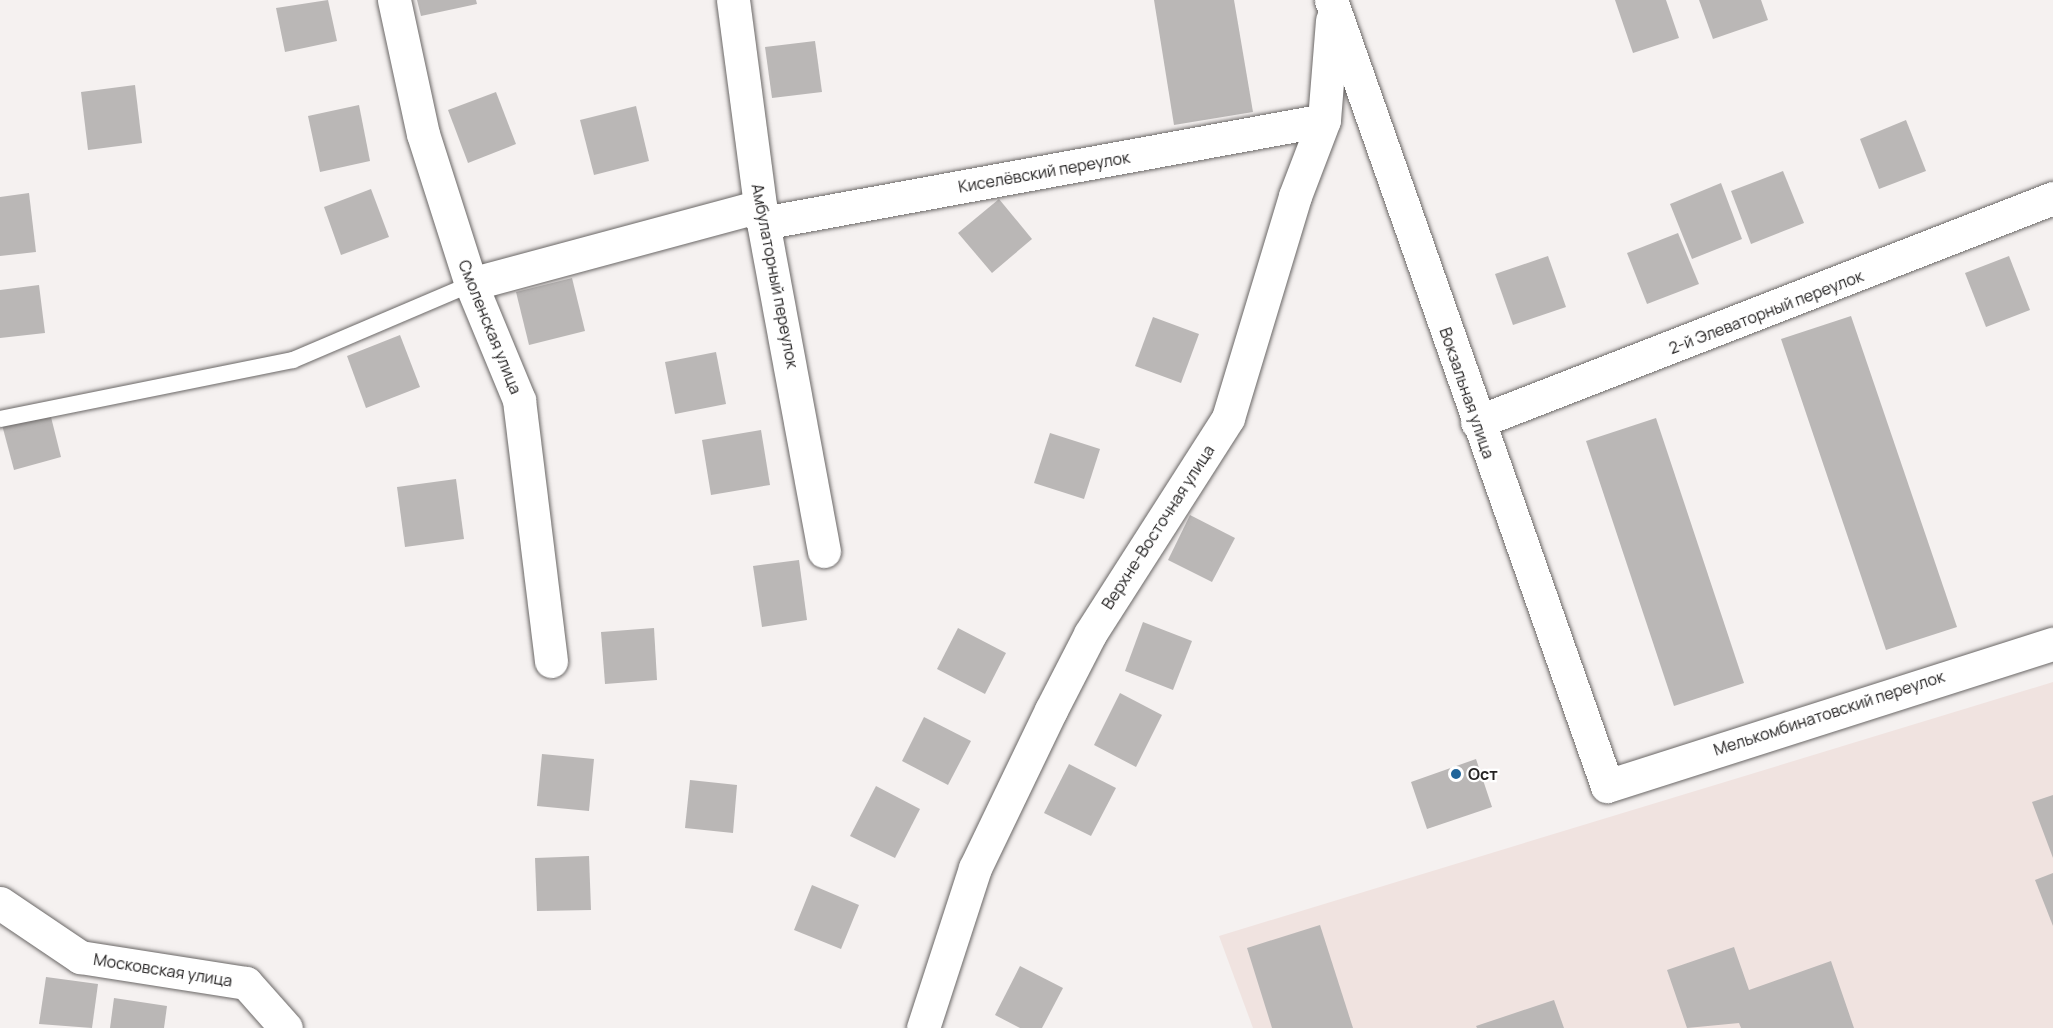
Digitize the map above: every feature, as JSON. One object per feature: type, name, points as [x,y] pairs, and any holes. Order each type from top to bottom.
[{"type":"street","name":"Смоленская улица","points":[[394,0],[423,134],[471,284],[519,400],[551,661]]},
{"type":"street","name":"Амбулаторный переулок","points":[[733,0],[762,215],[824,551]]},
{"type":"street","name":"Верхне-Восточная улица","points":[[923,1028],[975,868],[1051,710],[1090,634],[1228,418],[1295,196],[1324,120],[1338,2]]},
{"type":"street","name":"Вокзальная улица","points":[[1338,2],[1477,422],[1606,786]]},
{"type":"street","name":"Киселёвский переулок","points":[[471,284],[762,215],[1324,120]]},
{"type":"street","name":"2-й Элеваторный переулок","points":[[1477,422],[2053,198]]},
{"type":"street","name":"Мелькомбинатовский переулок","points":[[1606,786],[2053,644]]},
{"type":"street","name":"Московская улица","points":[[0,903],[80,957],[246,983],[286,1028]]},
{"type":"lane","points":[[0,419],[293,360],[471,284]]},
{"type":"shaded area","points":[[2053,682],[2053,1028],[1253,1028],[1219,936]]},
{"type":"building","points":[[328,0],[337,41],[285,52],[276,8]]},
{"type":"building","points":[[417,0],[476,0],[477,4],[421,16]]},
{"type":"building","points":[[1154,0],[1234,0],[1253,112],[1174,125]]},
{"type":"building","points":[[1615,0],[1666,0],[1679,38],[1633,53]]},
{"type":"building","points":[[1699,0],[1761,0],[1768,20],[1713,39]]},
{"type":"building","points":[[815,41],[822,92],[772,98],[765,47]]},
{"type":"building","points":[[135,85],[142,143],[88,150],[81,92]]},
{"type":"building","points":[[496,92],[516,144],[468,163],[448,110]]},
{"type":"building","points":[[359,105],[370,161],[320,172],[308,116]]},
{"type":"building","points":[[636,106],[649,161],[594,175],[580,120]]},
{"type":"building","points":[[1906,120],[1926,171],[1879,189],[1860,139]]},
{"type":"building","points":[[1783,171],[1804,223],[1751,244],[1731,191]]},
{"type":"building","points":[[1721,183],[1742,239],[1692,259],[1670,204]]},
{"type":"building","points":[[371,189],[389,237],[341,255],[324,207]]},
{"type":"building","points":[[29,193],[36,252],[0,256],[0,197]]},
{"type":"building","points":[[999,199],[1032,239],[992,273],[958,233]]},
{"type":"building","points":[[1678,233],[1699,284],[1647,304],[1627,253]]},
{"type":"building","points":[[1548,256],[1566,307],[1513,325],[1495,274]]},
{"type":"building","points":[[2009,256],[2030,310],[1986,327],[1965,273]]},
{"type":"building","points":[[572,278],[585,331],[529,345],[516,292]]},
{"type":"building","points":[[39,285],[45,333],[0,338],[0,290]]},
{"type":"building","points":[[1851,316],[1957,627],[1886,650],[1781,339]]},
{"type":"building","points":[[1153,317],[1199,334],[1181,383],[1135,366]]},
{"type":"building","points":[[400,335],[420,387],[366,408],[347,356]]},
{"type":"building","points":[[716,352],[726,404],[675,414],[665,362]]},
{"type":"building","points":[[49,409],[61,457],[14,470],[1,421]]},
{"type":"building","points":[[1656,418],[1744,683],[1674,706],[1586,441]]},
{"type":"building","points":[[761,430],[770,485],[711,495],[702,440]]},
{"type":"building","points":[[1050,433],[1100,449],[1084,499],[1034,483]]},
{"type":"building","points":[[456,479],[464,539],[405,547],[397,487]]},
{"type":"building","points":[[1190,515],[1235,538],[1212,582],[1168,560]]},
{"type":"building","points":[[799,560],[807,620],[762,627],[753,566]]},
{"type":"building","points":[[1143,622],[1192,641],[1173,690],[1125,671]]},
{"type":"building","points":[[654,628],[657,680],[605,684],[601,632]]},
{"type":"building","points":[[958,628],[1006,653],[985,694],[937,669]]},
{"type":"building","points":[[1120,693],[1162,715],[1136,767],[1094,745]]},
{"type":"building","points":[[924,717],[971,741],[948,785],[902,761]]},
{"type":"building","points":[[542,754],[594,759],[589,811],[537,806]]},
{"type":"building","points":[[1476,759],[1492,807],[1427,829],[1411,782]]},
{"type":"building","points":[[1069,764],[1116,788],[1091,836],[1044,813]]},
{"type":"building","points":[[690,780],[737,785],[733,833],[685,828]]},
{"type":"building","points":[[876,786],[920,809],[895,858],[850,836]]},
{"type":"building","points":[[2053,795],[2053,858],[2032,802]]},
{"type":"building","points":[[589,856],[591,910],[537,911],[535,858]]},
{"type":"building","points":[[2053,873],[2053,926],[2035,880]]},
{"type":"building","points":[[812,885],[859,905],[841,949],[794,930]]},
{"type":"building","points":[[1320,925],[1353,1028],[1272,1028],[1247,948]]},
{"type":"building","points":[[1734,947],[1749,990],[1831,961],[1854,1028],[1741,1028],[1739,1023],[1687,1028],[1667,970]]},
{"type":"building","points":[[1020,966],[1063,988],[1042,1028],[1020,1028],[995,1015]]},
{"type":"building","points":[[46,977],[98,984],[92,1028],[39,1024]]},
{"type":"building","points":[[114,998],[167,1006],[164,1028],[110,1028]]},
{"type":"building","points":[[1554,1000],[1564,1028],[1477,1028],[1476,1026]]},
{"type":"place","name":"Ост","points":[[1456,774]]}]
